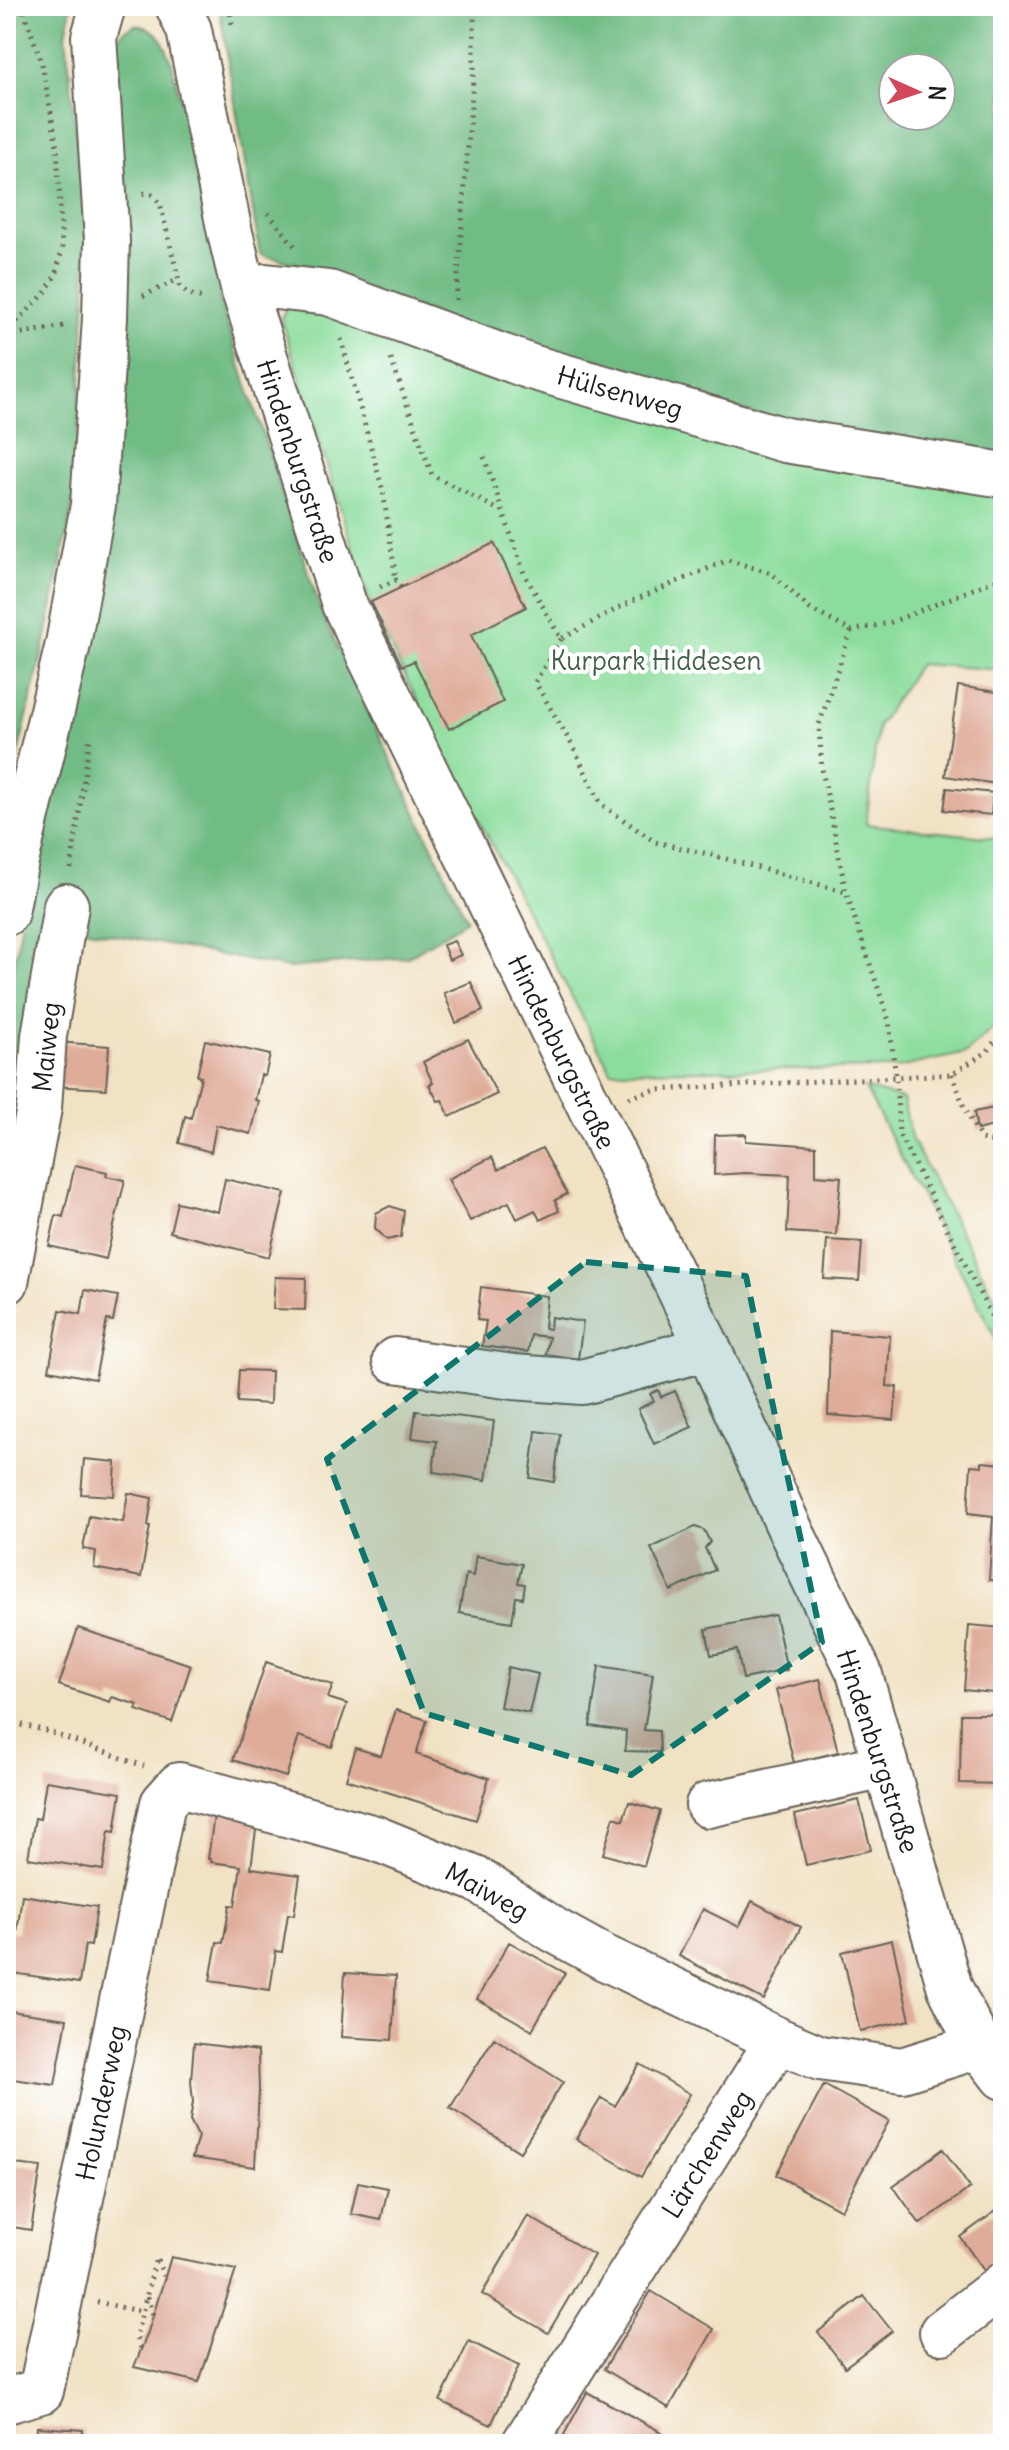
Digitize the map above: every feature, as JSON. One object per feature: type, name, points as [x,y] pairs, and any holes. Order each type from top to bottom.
[{"type":"street","points":[[6,913],[68,644],[93,505],[107,240],[94,37],[103,6]]},
{"type":"street","name":"Hindenburgstraße","points":[[178,6],[189,30],[244,291],[344,604],[708,1348],[859,1672],[950,1988],[991,2062]]},
{"type":"street","name":"Hülsenweg","points":[[244,291],[266,286],[329,293],[531,367],[785,440],[1003,475]]},
{"type":"street","name":"Maiweg","points":[[6,1282],[39,1108],[44,1036],[66,906]]},
{"type":"street","points":[[395,1360],[513,1377],[582,1382],[708,1348]]},
{"type":"street","points":[[708,1805],[885,1766]]},
{"type":"street","name":"Maiweg","points":[[179,1785],[375,1838],[478,1880],[554,1930],[603,1957],[778,2040]]},
{"type":"street","name":"Holunderweg","points":[[6,2401],[41,2391],[163,1803],[179,1785]]},
{"type":"street","points":[[778,2040],[820,2058],[902,2070],[991,2062]]},
{"type":"street","name":"Lärchenweg","points":[[524,2444],[778,2040]]},
{"type":"street","points":[[942,2332],[1003,2285]]},
{"type":"path","points":[[6,334],[45,293],[57,272],[62,248],[57,146],[42,64],[22,6]]},
{"type":"path","points":[[229,6],[234,43]]},
{"type":"path","points":[[453,340],[474,68],[474,6]]},
{"type":"path","points":[[135,196],[143,193],[152,195],[160,203],[177,280],[185,292],[205,298],[244,291]]},
{"type":"path","points":[[265,210],[329,293],[383,491],[396,580],[402,588]]},
{"type":"path","points":[[142,296],[177,280]]},
{"type":"path","points":[[373,309],[432,475],[500,510]]},
{"type":"path","points":[[6,334],[105,318]]},
{"type":"path","points":[[484,457],[524,573],[561,639]]},
{"type":"path","points":[[846,892],[655,842],[601,804],[572,745],[535,682],[561,639],[630,602],[728,560],[771,573],[810,609],[851,631],[889,623],[1003,577]]},
{"type":"path","points":[[372,591],[396,580]]},
{"type":"path","points":[[851,631],[819,725],[822,769],[846,892],[889,1021],[899,1134],[1003,1339]]},
{"type":"path","points":[[621,1100],[654,1090],[952,1074],[988,1051],[1003,1029]]},
{"type":"path","points":[[952,1074],[964,1107],[981,1139],[1003,1144]]},
{"type":"path","points":[[6,1721],[43,1730],[155,1769],[179,1785]]},
{"type":"path","points":[[141,2348],[136,2337],[156,2258],[164,2276]]},
{"type":"path","points":[[147,2296],[153,2315]]},
{"type":"highlighted area","points":[[586,1262],[746,1276],[822,1642],[631,1775],[424,1713],[327,1459]]},
{"type":"green space","points":[[6,6],[71,6],[66,35],[86,235],[86,294],[74,498],[45,642],[6,803]]},
{"type":"green space","points":[[219,6],[1003,6],[1003,464],[776,420],[536,353],[311,268],[260,254]]},
{"type":"green space","points":[[135,25],[156,33],[172,63],[220,283],[220,303],[321,612],[467,920],[408,957],[288,968],[52,923],[6,1217],[6,1011],[30,874],[83,647],[112,47],[124,31]]},
{"type":"green space","name":"Kurpark Hiddesen","points":[[287,306],[1003,492],[1003,670],[919,664],[878,726],[866,824],[1003,839],[1002,1020],[966,1053],[898,1068],[611,1071],[373,612],[281,318]]},
{"type":"green space","points":[[865,1088],[903,1099],[911,1138],[1003,1313],[1003,1352]]},
{"type":"building","points":[[494,543],[526,607],[471,635],[503,702],[449,729],[414,661],[402,666],[371,602]]},
{"type":"building","points":[[958,686],[1003,693],[1003,785],[945,776]]},
{"type":"building","points":[[947,788],[993,793],[991,815],[944,810]]},
{"type":"building","points":[[454,941],[461,955],[449,960],[443,945]]},
{"type":"building","points":[[471,982],[483,1011],[456,1023],[444,993]]},
{"type":"building","points":[[468,1039],[497,1094],[450,1117],[442,1100],[438,1101],[429,1085],[433,1083],[423,1062]]},
{"type":"building","points":[[205,1040],[270,1055],[265,1076],[261,1075],[251,1134],[216,1125],[211,1152],[179,1143],[185,1116],[191,1118],[201,1077],[197,1076]]},
{"type":"building","points":[[56,1042],[109,1046],[106,1089],[53,1086]]},
{"type":"building","points":[[999,1107],[1002,1124],[977,1130],[974,1112]]},
{"type":"building","points":[[746,1134],[746,1141],[816,1146],[816,1175],[841,1177],[836,1235],[787,1232],[790,1175],[714,1175],[715,1135]]},
{"type":"building","points":[[542,1148],[567,1194],[555,1200],[559,1211],[540,1220],[535,1210],[517,1219],[509,1202],[470,1221],[448,1179],[492,1157],[498,1170]]},
{"type":"building","points":[[75,1165],[107,1172],[106,1176],[125,1180],[106,1259],[49,1246],[56,1215],[63,1217]]},
{"type":"building","points":[[225,1179],[285,1193],[269,1257],[170,1232],[177,1202],[218,1212]]},
{"type":"building","points":[[390,1206],[404,1211],[401,1237],[387,1240],[375,1228],[376,1213]]},
{"type":"building","points":[[827,1240],[862,1242],[859,1281],[824,1279]]},
{"type":"building","points":[[275,1277],[306,1278],[305,1310],[273,1309]]},
{"type":"building","points":[[481,1287],[547,1296],[544,1328],[550,1329],[551,1317],[583,1322],[578,1359],[546,1354],[549,1337],[531,1335],[528,1352],[482,1346],[486,1321],[477,1320]]},
{"type":"building","points":[[85,1290],[118,1296],[113,1321],[107,1320],[95,1379],[49,1370],[60,1310],[81,1314]]},
{"type":"building","points":[[830,1331],[890,1336],[887,1386],[897,1387],[894,1420],[828,1415]]},
{"type":"building","points":[[239,1370],[271,1371],[270,1404],[237,1402]]},
{"type":"building","points":[[658,1390],[661,1397],[675,1391],[692,1427],[654,1444],[638,1409],[654,1401],[650,1394]]},
{"type":"building","points":[[416,1411],[494,1421],[486,1480],[433,1472],[437,1441],[412,1438]]},
{"type":"building","points":[[536,1431],[560,1434],[554,1482],[530,1478]]},
{"type":"building","points":[[84,1459],[116,1462],[114,1496],[81,1494]]},
{"type":"building","points":[[982,1462],[1003,1464],[1003,1581],[989,1580],[993,1516],[968,1513],[971,1465],[982,1466]]},
{"type":"building","points":[[128,1493],[152,1498],[141,1577],[94,1568],[96,1551],[83,1549],[89,1516],[123,1522]]},
{"type":"building","points":[[695,1527],[704,1530],[710,1542],[705,1548],[715,1570],[671,1591],[651,1548]]},
{"type":"building","points":[[476,1556],[522,1564],[518,1583],[525,1584],[523,1598],[516,1597],[512,1622],[459,1613],[466,1574],[473,1576]]},
{"type":"building","points":[[775,1615],[787,1670],[743,1679],[737,1650],[711,1655],[706,1629]]},
{"type":"building","points":[[969,1625],[1003,1628],[1003,1694],[964,1690]]},
{"type":"building","points":[[78,1628],[191,1665],[172,1722],[136,1710],[138,1705],[112,1697],[110,1702],[59,1685]]},
{"type":"building","points":[[266,1662],[333,1685],[328,1698],[347,1704],[332,1747],[299,1736],[286,1777],[233,1760]]},
{"type":"building","points":[[599,1666],[653,1674],[644,1730],[659,1731],[660,1752],[625,1751],[626,1731],[590,1726]]},
{"type":"building","points":[[508,1667],[538,1674],[529,1713],[500,1707]]},
{"type":"building","points":[[820,1679],[838,1752],[794,1763],[776,1690]]},
{"type":"building","points":[[396,1710],[427,1720],[416,1754],[489,1778],[476,1820],[346,1779],[356,1748],[381,1756]]},
{"type":"building","points":[[961,1714],[1003,1714],[1003,1784],[960,1783]]},
{"type":"building","points":[[46,1781],[121,1793],[115,1832],[109,1831],[103,1870],[28,1858],[35,1818],[40,1819]]},
{"type":"building","points":[[859,1800],[871,1850],[806,1865],[795,1815]]},
{"type":"building","points":[[629,1802],[660,1811],[644,1866],[603,1854],[614,1817],[623,1820]]},
{"type":"building","points":[[215,1808],[258,1815],[251,1868],[300,1875],[294,1915],[288,1914],[282,1952],[276,1951],[270,1990],[210,1981],[217,1942],[223,1943],[230,1905],[235,1906],[241,1866],[208,1859]]},
{"type":"building","points":[[22,1895],[97,1907],[91,1946],[85,1945],[79,1983],[6,1972],[11,1932],[17,1933]]},
{"type":"building","points":[[752,1901],[801,1927],[764,2000],[679,1956],[703,1909],[739,1927]]},
{"type":"building","points":[[892,1940],[910,2020],[860,2031],[842,1952]]},
{"type":"building","points":[[509,1942],[565,1973],[532,2030],[477,1999]]},
{"type":"building","points":[[345,1973],[396,1976],[392,2040],[341,2037]]},
{"type":"building","points":[[10,2011],[67,2019],[55,2085],[6,2078]]},
{"type":"building","points":[[494,2038],[563,2082],[520,2152],[450,2108]]},
{"type":"building","points":[[194,2043],[258,2051],[255,2167],[192,2158],[198,2136],[190,2120]]},
{"type":"building","points":[[640,2064],[690,2094],[641,2177],[576,2139],[601,2098],[615,2106]]},
{"type":"building","points":[[824,2085],[889,2121],[841,2210],[776,2175]]},
{"type":"building","points":[[943,2149],[970,2188],[920,2224],[893,2186]]},
{"type":"building","points":[[6,2163],[41,2167],[31,2230],[6,2226]]},
{"type":"building","points":[[358,2182],[388,2188],[381,2220],[351,2214]]},
{"type":"building","points":[[1003,2206],[1003,2264],[987,2275],[960,2237]]},
{"type":"building","points":[[528,2216],[594,2255],[548,2333],[482,2294]]},
{"type":"building","points":[[171,2257],[236,2270],[199,2382],[134,2367]]},
{"type":"building","points":[[651,2291],[714,2329],[669,2408],[604,2369]]},
{"type":"building","points":[[6,2293],[15,2294],[8,2344],[6,2344]]},
{"type":"building","points":[[864,2296],[892,2331],[845,2367],[818,2332]]},
{"type":"building","points":[[469,2341],[519,2366],[491,2425],[440,2401]]},
{"type":"building","points":[[587,2392],[663,2433],[657,2444],[559,2444]]},
{"type":"building","points":[[37,2427],[83,2430],[82,2444],[36,2444]]}]
